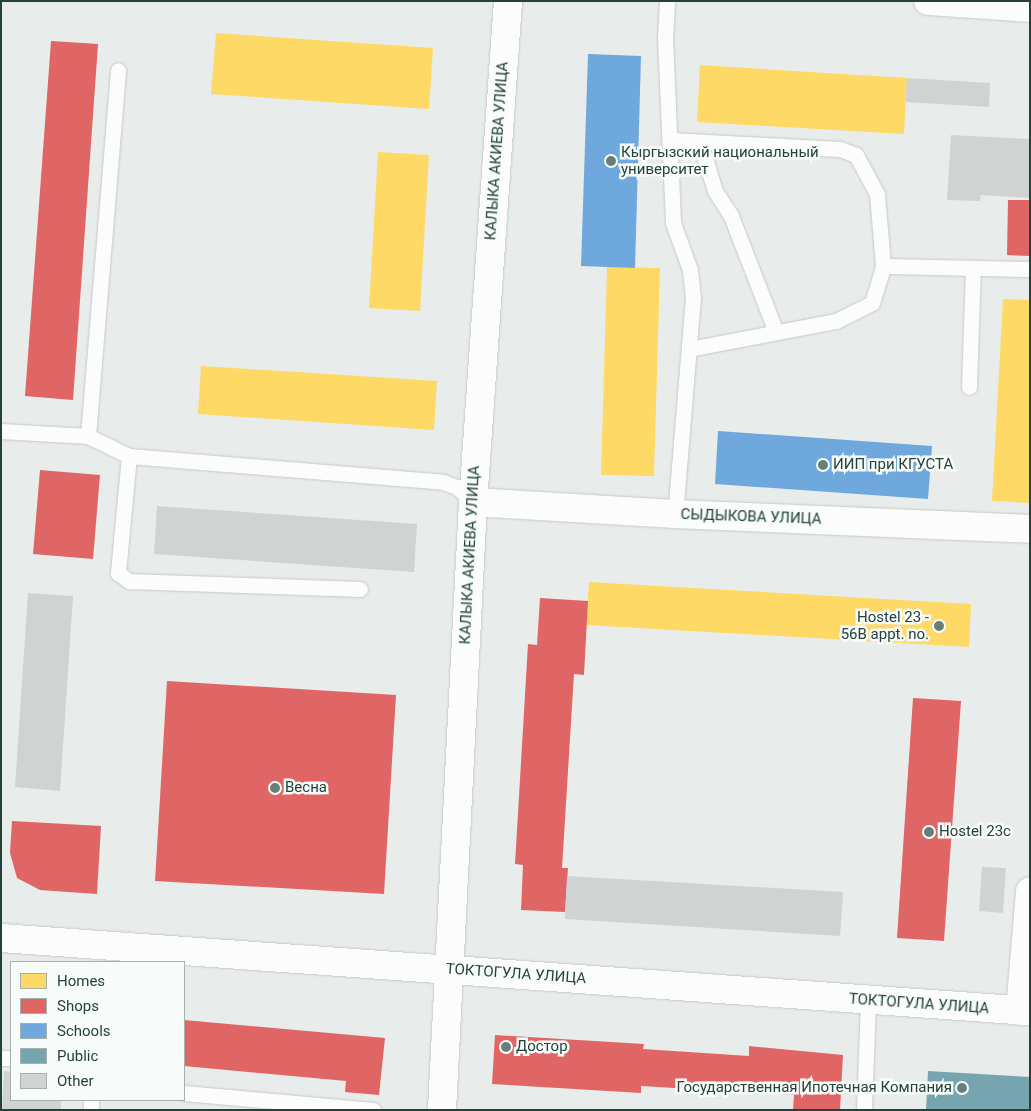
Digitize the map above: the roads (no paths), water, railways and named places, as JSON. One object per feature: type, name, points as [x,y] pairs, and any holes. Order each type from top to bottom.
[{"type":"street","name":"КАЛЫКА АКИЕВА УЛИЦА","points":[[442,1110],[473,502],[508,1]]},
{"type":"street","points":[[928,1],[1030,8]]},
{"type":"street","name":"СЫДЫКОВА УЛИЦА","points":[[473,502],[675,514],[1030,529]]},
{"type":"street","points":[[1025,1011],[1030,890]]},
{"type":"street","name":"ТОКТОГУЛА УЛИЦА","points":[[1,938],[101,954],[449,968],[1025,1011]]},
{"type":"lane","points":[[667,1],[665,38],[673,223],[690,270],[693,297],[675,514]]},
{"type":"lane","points":[[88,436],[118,70]]},
{"type":"lane","points":[[670,140],[840,149],[856,155],[877,194],[883,266],[872,304],[836,321],[688,349]]},
{"type":"lane","points":[[700,142],[715,191],[730,216],[776,332]]},
{"type":"lane","points":[[883,266],[1030,269]]},
{"type":"lane","points":[[969,387],[973,268]]},
{"type":"lane","points":[[1,431],[88,436],[129,456],[443,482],[457,487],[473,502]]},
{"type":"lane","points":[[129,456],[118,573],[129,581],[360,589]]},
{"type":"lane","points":[[864,1110],[868,1000]]},
{"type":"lane","points":[[185,1093],[373,1110]]},
{"type":"place","name":"Кыргызский национальный университет","points":[[611,161]]},
{"type":"place","name":"ИИП при КГУСТА","points":[[823,465]]},
{"type":"place","name":"Hostel 23 - 56B appt. no.","points":[[939,626]]},
{"type":"place","name":"Весна","points":[[275,788]]},
{"type":"place","name":"Hostel 23c","points":[[929,832]]},
{"type":"place","name":"Достор","points":[[506,1047]]},
{"type":"place","name":"Государственная Ипотечная Компания","points":[[962,1088]]}]
